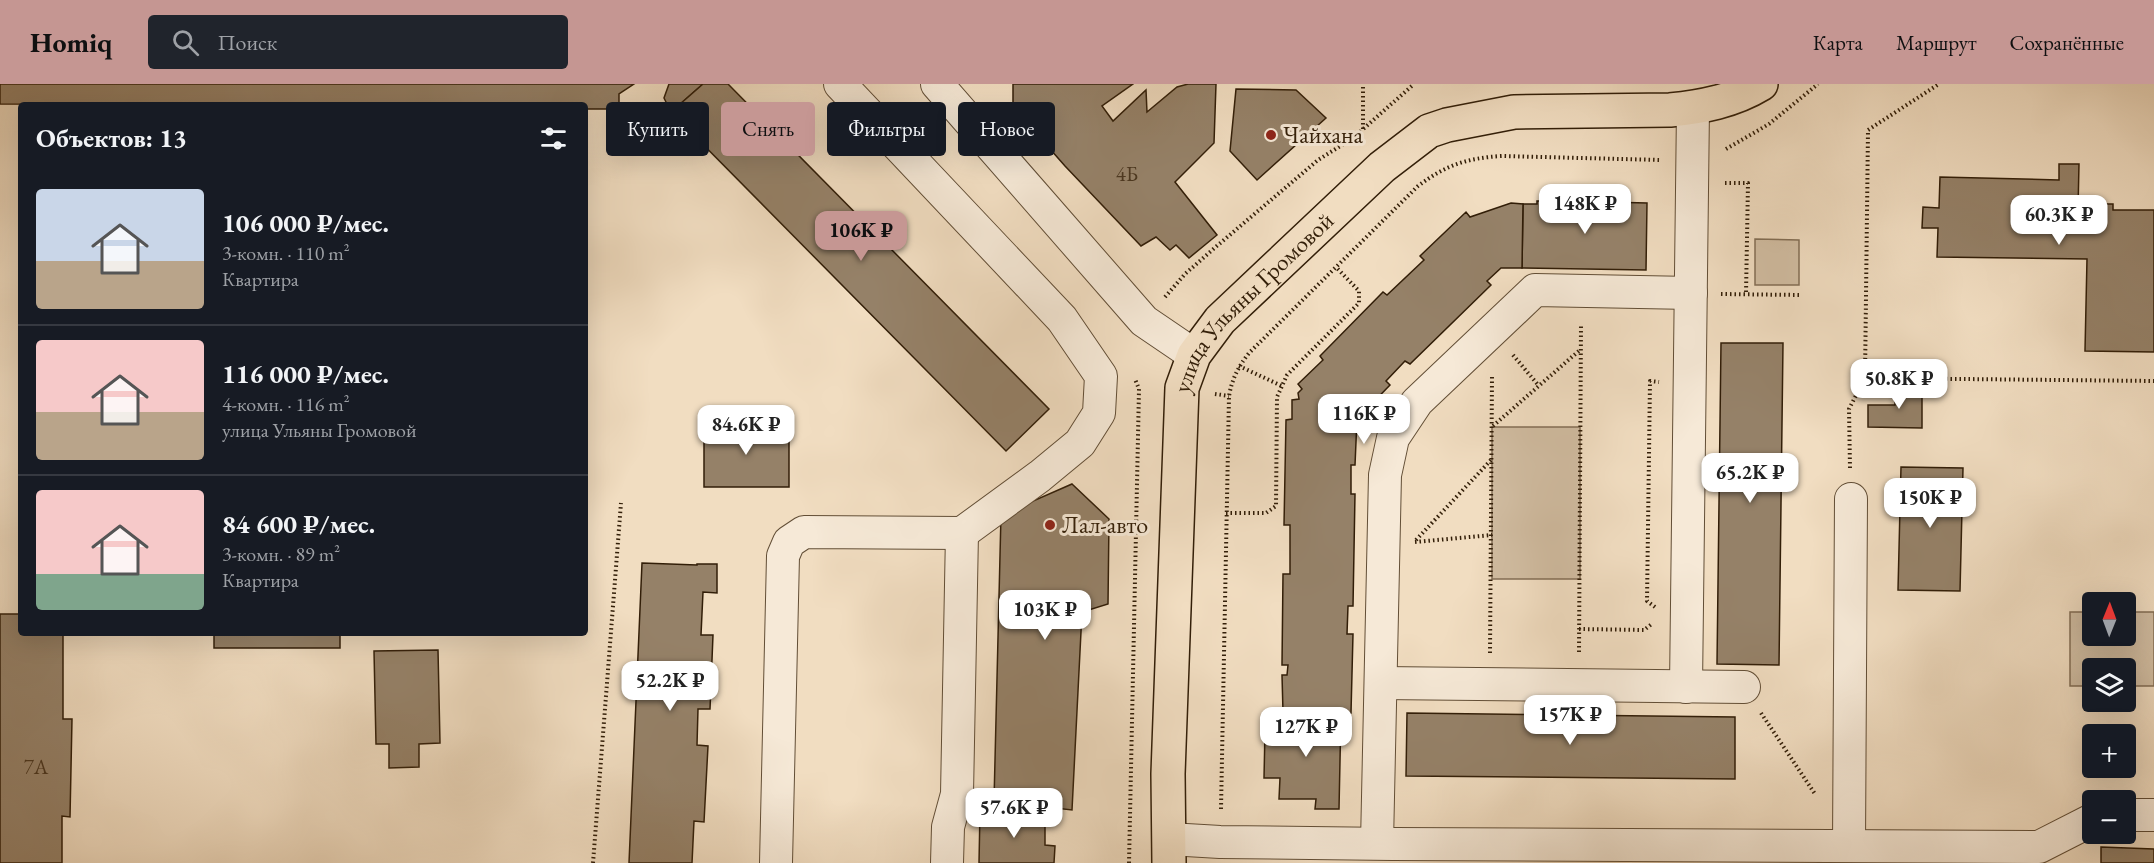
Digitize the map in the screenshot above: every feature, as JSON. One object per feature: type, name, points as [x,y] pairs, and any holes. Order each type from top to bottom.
[{"type":"main road","name":"улица Ульяны Громовой","points":[[1169,851],[1168,762],[1182,388],[1194,355],[1220,320],[1382,167],[1429,131],[1447,125],[1514,112],[1693,108],[1728,100],[1761,84]]},
{"type":"street","points":[[776,863],[783,556],[789,542],[804,532],[962,533],[1040,476],[1080,443],[1099,413],[1101,376],[1062,319],[840,84]]},
{"type":"street","points":[[938,84],[1144,321],[1194,355]]},
{"type":"street","points":[[1686,687],[1676,615],[1690,382],[1691,293],[1699,160],[1693,108]]},
{"type":"street","points":[[1377,843],[1386,475],[1393,438],[1417,402],[1535,290],[1691,293]]},
{"type":"street","points":[[1849,846],[1851,499]]},
{"type":"street","points":[[947,863],[948,826],[957,794],[962,533]]},
{"type":"street","points":[[1381,684],[1744,687]]},
{"type":"street","points":[[2136,815],[2154,816]]},
{"type":"street","points":[[1169,851],[1220,842],[1849,846],[1897,854],[2039,847],[2082,825]]},
{"type":"path","points":[[1363,84],[1363,129]]},
{"type":"path","points":[[1144,321],[1185,274],[1218,245],[1318,160],[1363,129],[1414,84]]},
{"type":"path","points":[[1220,842],[1229,396],[1231,382],[1249,353],[1418,186],[1438,171],[1456,163],[1502,156],[1699,160],[1769,124],[1818,84]]},
{"type":"path","points":[[1851,499],[1849,409],[1865,378],[1868,130],[1939,84]]},
{"type":"path","points":[[1699,160],[1707,183],[1748,183],[1746,294]]},
{"type":"path","points":[[1226,513],[1266,513],[1275,506],[1277,397],[1287,375],[1359,303],[1359,291],[1336,267]]},
{"type":"path","points":[[1580,686],[1581,291]]},
{"type":"path","points":[[1691,293],[1800,295]]},
{"type":"path","points":[[1475,347],[1492,368],[1490,685]]},
{"type":"path","points":[[1492,427],[1581,349]]},
{"type":"path","points":[[1239,366],[1282,386]]},
{"type":"path","points":[[1129,863],[1139,388],[1135,378]]},
{"type":"path","points":[[1865,378],[2154,381]]},
{"type":"path","points":[[1676,615],[1647,601],[1650,381],[1690,382]]},
{"type":"path","points":[[1492,459],[1413,542],[1492,535]]},
{"type":"path","points":[[592,863],[621,503]]},
{"type":"path","points":[[1579,629],[1644,630],[1676,615]]},
{"type":"path","points":[[1744,687],[1816,796]]},
{"type":"shaded area","points":[[1755,239],[1799,240],[1799,285],[1755,285]]},
{"type":"shaded area","points":[[1492,427],[1580,427],[1580,579],[1492,579]]},
{"type":"shaded area","points":[[2070,612],[2082,612],[2082,646],[2136,646],[2136,612],[2154,612],[2154,686],[2136,686],[2136,658],[2082,658],[2082,686],[2070,686]]},
{"type":"building","points":[[0,84],[634,84],[619,94],[619,102],[606,102],[606,109],[588,109],[588,102],[18,102],[18,104],[0,104]]},
{"type":"building","points":[[669,84],[703,84],[682,102],[666,102],[664,98]]},
{"type":"building","points":[[703,84],[728,84],[746,102],[721,102],[721,156],[799,156],[1049,409],[1006,451],[709,150],[709,102],[682,102]]},
{"type":"building","points":[[1013,84],[1133,84],[1102,106],[1113,121],[1146,90],[1147,112],[1177,87],[1188,84],[1216,84],[1214,143],[1175,182],[1217,235],[1189,258],[1176,245],[1170,250],[1156,237],[1141,246],[1055,155],[1055,102],[1013,102]]},
{"type":"building","points":[[1236,89],[1296,90],[1326,118],[1257,180],[1230,151]]},
{"type":"building","points":[[2059,164],[2079,164],[2078,210],[2098,210],[2098,204],[2113,204],[2113,210],[2154,210],[2154,352],[2085,351],[2087,259],[1937,257],[1938,228],[1922,228],[1923,207],[1939,208],[1940,177],[2059,180]]},
{"type":"building","points":[[1577,196],[1606,197],[1606,202],[1647,203],[1646,270],[1522,268],[1523,204],[1537,204],[1537,201],[1577,201]]},
{"type":"building","points":[[1511,203],[1523,204],[1522,268],[1501,268],[1487,281],[1491,285],[1410,364],[1405,361],[1386,381],[1390,385],[1357,419],[1355,465],[1351,465],[1351,494],[1355,494],[1353,606],[1348,606],[1347,634],[1353,634],[1351,713],[1283,712],[1282,675],[1287,675],[1288,665],[1282,665],[1283,574],[1290,574],[1290,525],[1284,525],[1286,420],[1292,419],[1292,400],[1299,399],[1298,393],[1302,389],[1298,384],[1323,360],[1320,356],[1383,292],[1387,295],[1424,260],[1420,256],[1466,212],[1470,217]]},
{"type":"building","points":[[1721,343],[1783,343],[1779,665],[1717,664]]},
{"type":"building","points":[[1895,386],[1922,387],[1922,428],[1868,427],[1868,405],[1895,405]]},
{"type":"building","points":[[704,426],[789,426],[789,487],[704,487]]},
{"type":"building","points":[[1901,467],[1963,468],[1960,591],[1898,590]]},
{"type":"building","points":[[1072,484],[1109,519],[1108,604],[1082,612],[1072,810],[994,801],[1001,515]]},
{"type":"building","points":[[642,563],[717,564],[717,593],[703,592],[701,635],[713,635],[710,709],[698,709],[697,745],[708,746],[704,822],[694,821],[692,863],[629,863]]},
{"type":"building","points":[[0,614],[18,614],[18,636],[63,636],[63,719],[72,719],[70,817],[62,816],[62,863],[0,863]]},
{"type":"building","points":[[214,636],[340,636],[340,648],[214,648]]},
{"type":"building","points":[[438,650],[440,743],[419,744],[419,767],[389,768],[389,744],[376,744],[374,651]]},
{"type":"building","points":[[1283,712],[1341,713],[1339,809],[1315,809],[1316,799],[1279,799],[1280,778],[1264,778],[1265,731],[1282,732]]},
{"type":"building","points":[[1407,713],[1735,717],[1735,779],[1406,776]]},
{"type":"building","points":[[980,812],[1045,814],[1045,845],[1055,846],[1054,863],[979,863]]},
{"type":"building","points":[[2101,847],[2154,849],[2154,863],[2101,863]]},
{"type":"place","name":"Чайхана","points":[[1271,135]]},
{"type":"place","name":"Лал-авто","points":[[1050,525]]}]
